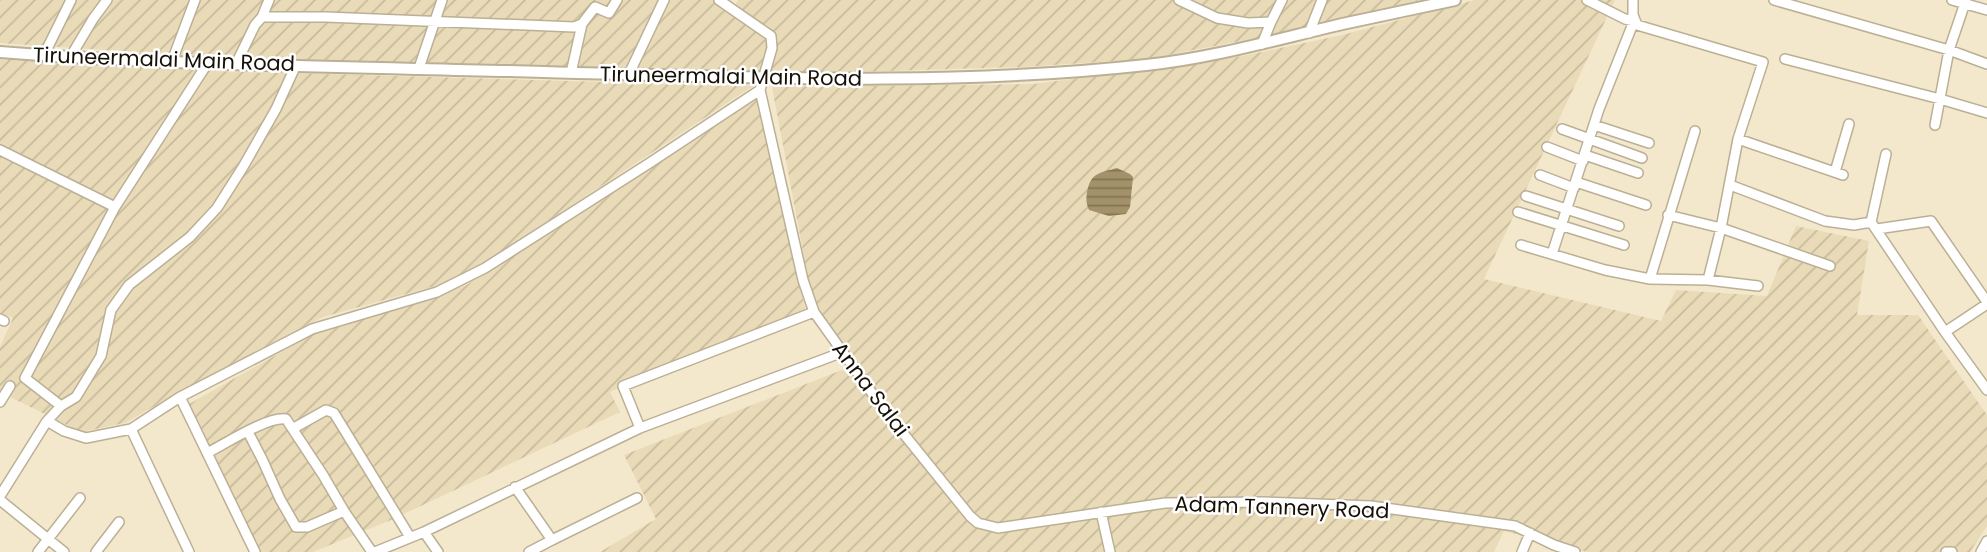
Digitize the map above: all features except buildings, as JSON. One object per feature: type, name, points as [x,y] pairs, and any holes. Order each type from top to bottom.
[{"type":"main road","name":"Tiruneermalai Main Road","points":[[0,51],[207,64],[571,72],[603,75],[765,78],[998,76],[1149,65],[1262,44],[1455,0]]},
{"type":"street","points":[[44,55],[71,0]]},
{"type":"street","points":[[71,56],[107,0]]},
{"type":"street","points":[[172,61],[195,0]]},
{"type":"street","points":[[236,64],[269,0]]},
{"type":"street","points":[[419,68],[442,0]]},
{"type":"street","points":[[571,72],[582,24],[595,7],[609,13],[617,0]]},
{"type":"street","points":[[629,74],[664,0]]},
{"type":"street","points":[[47,421],[64,431],[86,438],[131,429],[180,397],[312,329],[437,292],[485,268],[760,90],[772,48],[771,36],[719,0]]},
{"type":"street","points":[[1179,0],[1217,18],[1248,23],[1271,22]]},
{"type":"street","points":[[1262,44],[1282,0]]},
{"type":"street","points":[[1310,33],[1322,0]]},
{"type":"street","points":[[1587,0],[1640,26],[1763,62],[1738,139],[1708,280]]},
{"type":"street","points":[[1552,254],[1594,125],[1634,21],[1633,0]]},
{"type":"street","points":[[1774,0],[1949,50],[1987,64]]},
{"type":"street","points":[[1952,0],[1987,10]]},
{"type":"street","points":[[1935,125],[1949,50],[1965,2]]},
{"type":"street","points":[[262,17],[574,27],[582,24]]},
{"type":"street","points":[[1785,59],[1987,113]]},
{"type":"street","points":[[61,406],[25,378],[115,207],[207,64]]},
{"type":"street","points":[[64,552],[1,492],[47,421],[61,406],[76,397],[102,356],[111,310],[128,285],[190,237],[217,208],[276,109],[296,65]]},
{"type":"street","name":"Anna Salai","points":[[760,90],[800,268],[814,312],[881,407],[978,523],[999,528],[1101,512]]},
{"type":"street","points":[[1738,139],[1839,174],[1849,124]]},
{"type":"street","points":[[1594,125],[1649,143]]},
{"type":"street","points":[[1562,129],[1589,141],[1643,158]]},
{"type":"street","points":[[1650,279],[1695,131]]},
{"type":"street","points":[[1547,147],[1638,173]]},
{"type":"street","points":[[0,150],[115,207]]},
{"type":"street","points":[[1886,154],[1874,225],[1987,390]]},
{"type":"street","points":[[1540,176],[1646,205]]},
{"type":"street","points":[[1730,185],[1825,221],[1854,225],[1931,221],[1987,303],[1945,332]]},
{"type":"street","points":[[1526,196],[1619,226]]},
{"type":"street","points":[[1518,212],[1624,245]]},
{"type":"street","points":[[1668,215],[1721,228],[1830,267]]},
{"type":"street","points":[[1521,245],[1605,270],[1650,279],[1708,280],[1758,286]]},
{"type":"street","points":[[640,428],[622,386],[814,312]]},
{"type":"street","points":[[207,453],[260,425],[286,419],[344,511],[376,552],[424,532],[640,428],[843,352]]},
{"type":"street","points":[[0,402],[10,386]]},
{"type":"street","points":[[180,397],[255,552]]},
{"type":"street","points":[[294,428],[326,410],[334,413],[410,537]]},
{"type":"street","points":[[131,429],[189,552]]},
{"type":"street","points":[[248,432],[296,527],[307,527],[344,511]]},
{"type":"street","points":[[515,487],[552,540]]},
{"type":"street","points":[[38,552],[80,498]]},
{"type":"street","points":[[529,552],[637,498]]},
{"type":"street","name":"Adam Tannery Road","points":[[1101,512],[1164,503],[1264,502],[1371,506],[1515,526],[1553,549],[1575,552]]},
{"type":"street","points":[[1101,512],[1110,552]]},
{"type":"street","points":[[96,552],[119,522]]},
{"type":"street","points":[[424,532],[438,552]]},
{"type":"street","points":[[1522,552],[1530,533]]},
{"type":"street","points":[[1980,552],[1987,541]]},
{"type":"street","points":[[1946,552],[1952,552]]},
{"type":"shaded area","points":[[0,0],[715,0],[732,11],[738,0],[1420,0],[1287,32],[1147,59],[1022,67],[753,75],[209,57],[0,43]]},
{"type":"shaded area","points":[[1475,0],[1615,0],[1484,279],[1661,321],[1676,290],[1767,296],[1796,226],[1869,241],[1857,315],[1918,315],[1987,415],[1987,526],[1970,552],[1587,552],[1504,531],[1494,552],[600,552],[656,519],[624,455],[852,366],[818,306],[809,283],[772,87],[1034,84],[1243,56],[1342,35]]},
{"type":"shaded area","points":[[0,54],[215,71],[753,86],[495,256],[446,283],[323,317],[125,423],[81,432],[0,392],[0,347],[13,318],[0,313]]},
{"type":"shaded area","points":[[758,98],[806,311],[610,392],[620,412],[391,520],[313,552],[256,552],[189,404],[317,332],[465,286]]},
{"type":"shaded area","points":[[1117,168],[1133,177],[1130,207],[1126,214],[1109,216],[1089,210],[1086,197],[1091,181],[1097,174]]}]
